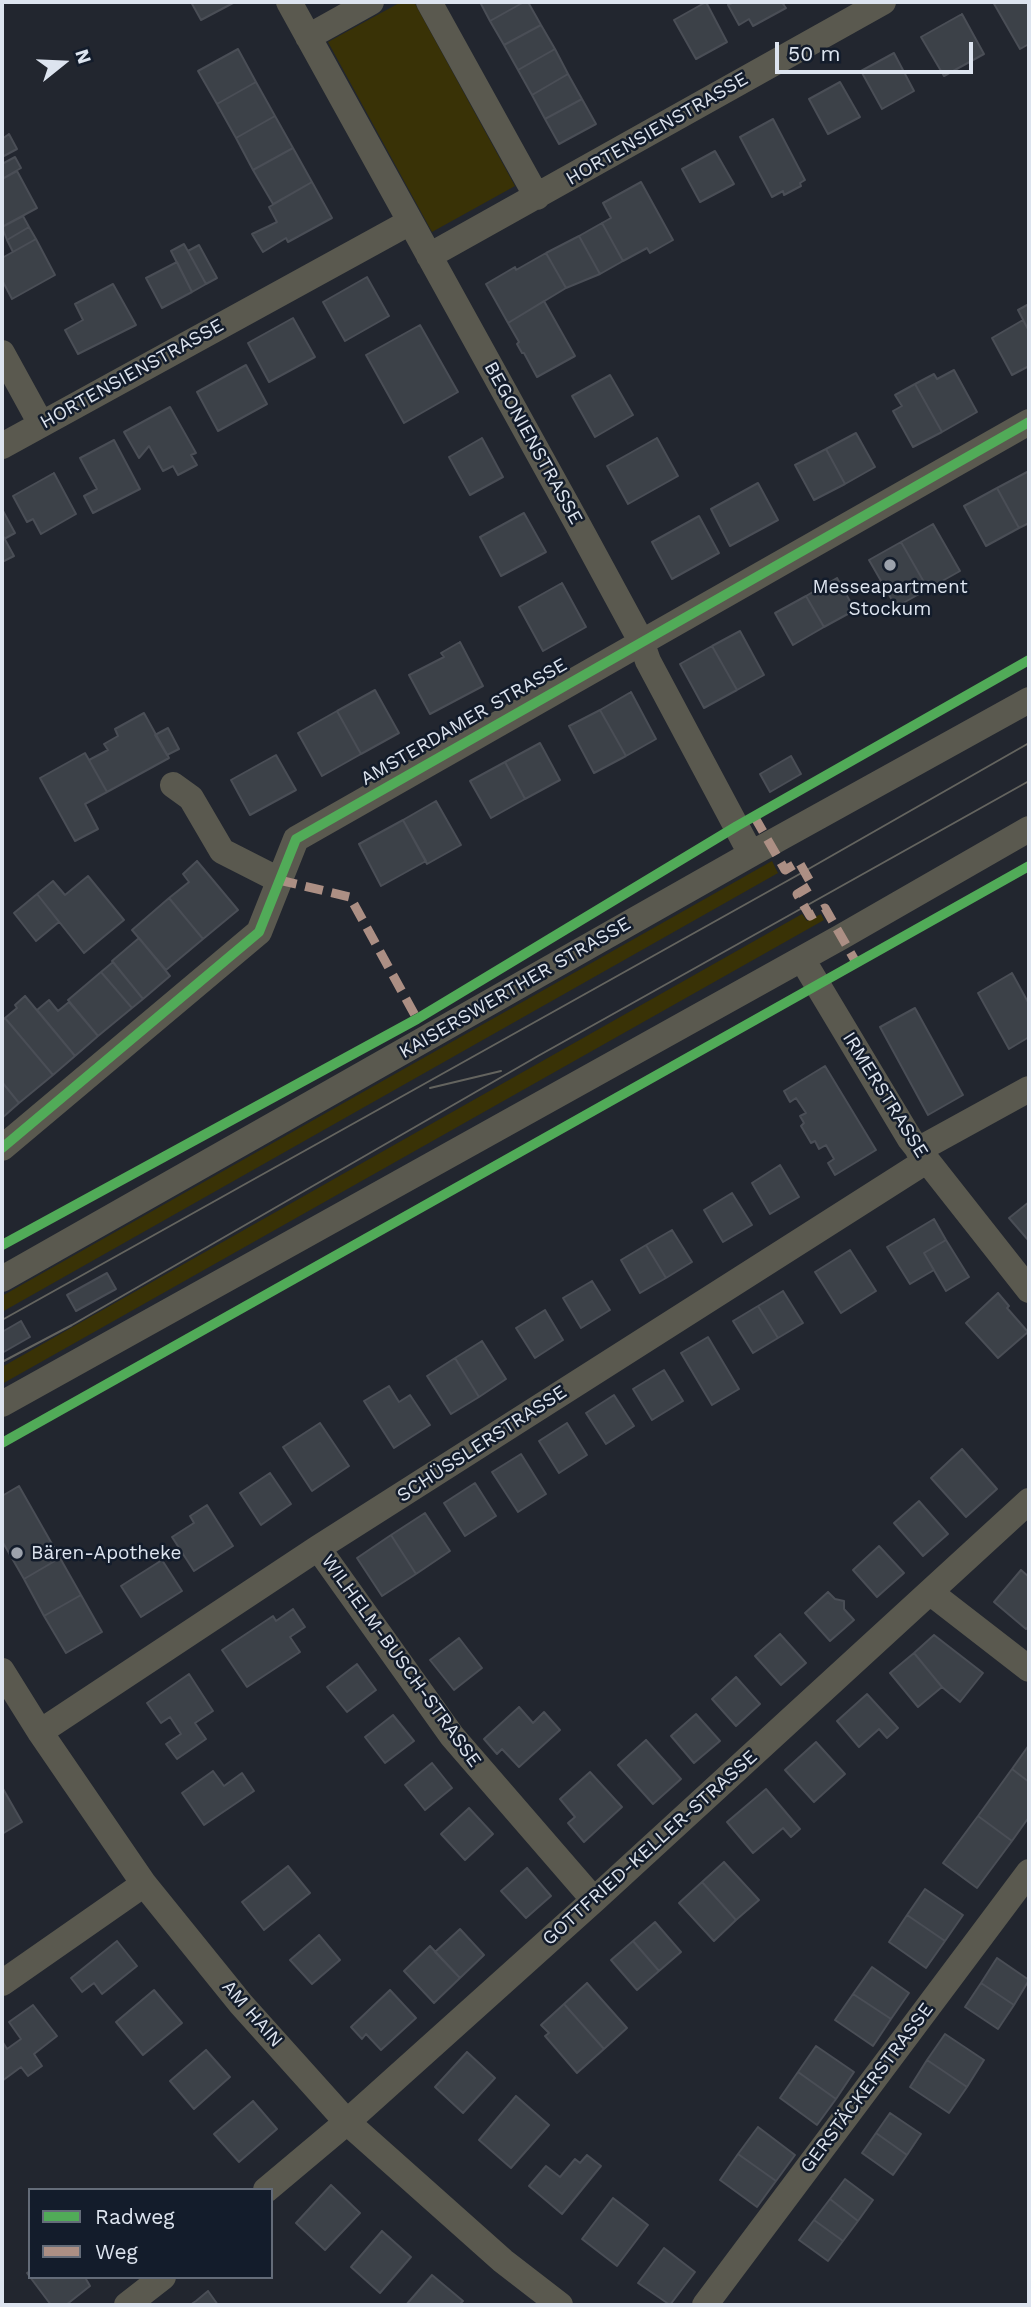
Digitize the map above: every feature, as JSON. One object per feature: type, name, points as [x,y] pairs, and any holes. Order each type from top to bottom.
[{"type":"street","name":"BEGONIENSTRASSE","points":[[289,2],[640,641],[648,662],[751,854]]},
{"type":"street","points":[[308,37],[371,2]]},
{"type":"street","points":[[429,2],[537,197]]},
{"type":"street","name":"HORTENSIENSTRASSE","points":[[429,256],[537,197],[843,11],[883,2]]},
{"type":"street","name":"HORTENSIENSTRASSE","points":[[2,446],[410,222]]},
{"type":"street","points":[[2,353],[41,424]]},
{"type":"street","name":"AMSTERDAMER STRASSE","points":[[2,1148],[259,932],[296,839],[1029,422]]},
{"type":"street","name":"KAISERSWERTHER STRASSE","points":[[2,1279],[751,854],[1029,700]]},
{"type":"street","points":[[173,785],[191,798],[222,851],[279,880]]},
{"type":"street","points":[[2,1404],[802,959],[1029,829]]},
{"type":"street","name":"IRMERSTRASSE","points":[[802,959],[922,1156],[1029,1290]]},
{"type":"street","name":"SCHÜSSLERSTRASSE","points":[[40,1732],[318,1548],[1029,1089]]},
{"type":"street","name":"GOTTFRIED-KELLER-STRASSE","points":[[268,2188],[347,2122],[594,1900],[1029,1501]]},
{"type":"street","name":"WILHELM-BUSCH-STRASSE","points":[[318,1548],[452,1737],[594,1900]]},
{"type":"street","points":[[930,1593],[1029,1670]]},
{"type":"street","name":"AM HAIN","points":[[2,1671],[40,1732],[144,1884],[241,2004],[347,2122],[503,2261],[560,2305]]},
{"type":"street","name":"GERSTÄCKERSTRASSE","points":[[705,2305],[1029,1872]]},
{"type":"street","points":[[2,1983],[144,1884]]},
{"type":"street","points":[[127,2305],[160,2279]]},
{"type":"shaded area","points":[[401,2],[414,2],[515,186],[432,232],[328,42]]},
{"type":"shaded area","points":[[772,861],[778,873],[2,1312],[2,1296]]},
{"type":"shaded area","points":[[802,914],[807,921],[821,914],[824,920],[2,1384],[2,1367]]},
{"type":"building","points":[[191,2],[235,2],[201,20]]},
{"type":"building","points":[[480,2],[524,2],[490,21]]},
{"type":"building","points":[[528,2],[541,25],[504,45],[490,21]]},
{"type":"building","points":[[706,2],[727,42],[696,59],[674,20]]},
{"type":"building","points":[[734,2],[787,2],[783,4],[786,8],[753,26],[749,19],[739,25],[728,5]]},
{"type":"building","points":[[993,2],[1029,2],[1029,44],[1020,49]]},
{"type":"building","points":[[962,14],[984,54],[944,76],[921,37]]},
{"type":"building","points":[[541,25],[555,49],[518,70],[504,45]]},
{"type":"building","points":[[238,49],[256,82],[217,104],[198,71]]},
{"type":"building","points":[[555,49],[568,74],[532,95],[518,70]]},
{"type":"building","points":[[894,53],[914,91],[882,109],[861,71]]},
{"type":"building","points":[[568,74],[582,99],[545,119],[532,95]]},
{"type":"building","points":[[256,82],[275,116],[236,138],[217,104]]},
{"type":"building","points":[[840,82],[860,117],[828,134],[809,99]]},
{"type":"building","points":[[582,99],[596,124],[559,144],[545,119]]},
{"type":"building","points":[[275,116],[293,148],[253,170],[236,138]]},
{"type":"building","points":[[773,119],[805,180],[800,183],[801,186],[784,195],[783,191],[772,197],[740,137]]},
{"type":"building","points":[[9,134],[17,149],[2,157],[2,139]]},
{"type":"building","points":[[293,148],[312,182],[273,204],[253,170]]},
{"type":"building","points":[[715,151],[734,184],[700,202],[682,169]]},
{"type":"building","points":[[15,157],[21,168],[2,179],[2,164]]},
{"type":"building","points":[[17,171],[37,208],[2,227],[2,179]]},
{"type":"building","points":[[312,182],[332,218],[288,242],[286,238],[263,252],[252,234],[277,222],[269,207]]},
{"type":"building","points":[[641,182],[673,240],[650,253],[647,248],[623,261],[602,223],[611,218],[603,203]]},
{"type":"building","points":[[23,216],[29,227],[7,240],[2,227]]},
{"type":"building","points":[[602,223],[623,261],[600,274],[579,236]]},
{"type":"building","points":[[29,227],[36,239],[13,252],[7,240]]},
{"type":"building","points":[[579,236],[600,274],[566,288],[546,253]]},
{"type":"building","points":[[36,239],[55,275],[12,299],[2,280],[2,258]]},
{"type":"building","points":[[184,244],[206,284],[192,292],[171,251]]},
{"type":"building","points":[[199,245],[217,278],[206,284],[188,251]]},
{"type":"building","points":[[546,253],[566,288],[508,323],[486,284]]},
{"type":"building","points":[[177,262],[192,292],[162,308],[146,278]]},
{"type":"building","points":[[367,277],[389,316],[345,341],[323,302]]},
{"type":"building","points":[[113,284],[136,325],[78,354],[65,330],[83,320],[75,304]]},
{"type":"building","points":[[544,301],[575,356],[537,377],[508,323]]},
{"type":"building","points":[[1029,304],[1029,331],[1018,310]]},
{"type":"building","points":[[293,318],[315,357],[269,382],[248,343]]},
{"type":"building","points":[[1023,320],[1029,331],[1029,366],[1012,375],[992,338]]},
{"type":"building","points":[[420,325],[458,392],[404,423],[366,355]]},
{"type":"building","points":[[246,365],[267,404],[218,431],[197,392]]},
{"type":"building","points":[[954,370],[977,412],[942,432],[915,384],[934,374],[937,379]]},
{"type":"building","points":[[610,375],[633,415],[595,437],[572,396]]},
{"type":"building","points":[[915,384],[942,432],[913,447],[893,411],[902,406],[895,395]]},
{"type":"building","points":[[170,407],[196,453],[191,455],[197,465],[178,475],[173,466],[163,471],[149,446],[139,458],[124,432]]},
{"type":"building","points":[[856,433],[875,467],[845,484],[826,449]]},
{"type":"building","points":[[482,438],[503,477],[470,495],[449,457]]},
{"type":"building","points":[[657,438],[678,476],[628,504],[607,466]]},
{"type":"building","points":[[114,440],[140,489],[93,513],[84,496],[97,489],[80,458]]},
{"type":"building","points":[[826,449],[845,484],[814,500],[795,465]]},
{"type":"building","points":[[1029,471],[1029,523],[1019,528],[997,488]]},
{"type":"building","points":[[54,473],[76,514],[41,534],[33,519],[27,522],[13,496]]},
{"type":"building","points":[[758,483],[778,520],[730,546],[711,509]]},
{"type":"building","points":[[997,488],[1019,528],[986,546],[964,506]]},
{"type":"building","points":[[2,509],[15,533],[4,539],[2,534]]},
{"type":"building","points":[[524,513],[546,552],[501,576],[480,537]]},
{"type":"building","points":[[699,516],[719,553],[672,579],[652,542]]},
{"type":"building","points":[[933,524],[960,571],[928,589],[901,542]]},
{"type":"building","points":[[2,534],[14,556],[2,562]]},
{"type":"building","points":[[901,542],[928,589],[896,607],[869,560]]},
{"type":"building","points":[[837,578],[855,610],[824,627],[806,596]]},
{"type":"building","points":[[562,583],[586,627],[543,651],[519,607]]},
{"type":"building","points":[[806,596],[824,627],[793,645],[775,613]]},
{"type":"building","points":[[740,631],[764,675],[737,690],[712,646]]},
{"type":"building","points":[[460,642],[483,686],[430,714],[409,675],[444,657],[441,653]]},
{"type":"building","points":[[712,646],[737,690],[704,708],[680,664]]},
{"type":"building","points":[[375,690],[399,733],[361,754],[337,711]]},
{"type":"building","points":[[631,692],[656,739],[626,756],[600,710]]},
{"type":"building","points":[[600,710],[626,756],[594,773],[569,726]]},
{"type":"building","points":[[337,711],[361,754],[322,776],[298,733]]},
{"type":"building","points":[[144,713],[169,758],[107,792],[89,760],[108,750],[104,744],[118,736],[115,729]]},
{"type":"building","points":[[168,728],[179,749],[167,755],[155,735]]},
{"type":"building","points":[[540,743],[560,780],[525,799],[505,762]]},
{"type":"building","points":[[85,753],[107,792],[85,804],[98,829],[75,841],[40,778]]},
{"type":"building","points":[[276,755],[296,790],[250,815],[231,780]]},
{"type":"building","points":[[791,756],[801,774],[770,792],[760,774]]},
{"type":"building","points":[[505,762],[525,799],[491,818],[470,781]]},
{"type":"building","points":[[436,801],[461,845],[427,864],[403,820]]},
{"type":"building","points":[[403,820],[426,861],[381,886],[359,844]]},
{"type":"building","points":[[197,861],[238,910],[203,939],[169,898],[189,882],[183,874]]},
{"type":"building","points":[[88,876],[124,920],[84,953],[37,894],[53,881],[65,895]]},
{"type":"building","points":[[37,894],[59,922],[36,941],[14,913]]},
{"type":"building","points":[[169,898],[203,939],[166,970],[132,930]]},
{"type":"building","points":[[139,938],[170,976],[143,999],[112,961]]},
{"type":"building","points":[[113,962],[143,999],[132,1008],[101,972]]},
{"type":"building","points":[[101,972],[132,1008],[98,1036],[68,1000]]},
{"type":"building","points":[[1012,973],[1029,1004],[1029,1037],[1009,1049],[978,993]]},
{"type":"building","points":[[25,996],[75,1056],[53,1075],[5,1018],[17,1008],[15,1005]]},
{"type":"building","points":[[49,1000],[58,1011],[69,1002],[98,1036],[75,1056],[37,1010]]},
{"type":"building","points":[[915,1008],[963,1095],[928,1115],[880,1027]]},
{"type":"building","points":[[5,1018],[53,1075],[19,1103],[2,1082],[2,1021]]},
{"type":"building","points":[[825,1066],[876,1150],[835,1175],[828,1163],[834,1159],[826,1145],[819,1149],[815,1141],[811,1143],[801,1126],[804,1123],[800,1116],[806,1113],[796,1098],[790,1102],[784,1091]]},
{"type":"building","points":[[2,1082],[19,1103],[2,1118]]},
{"type":"building","points":[[780,1165],[799,1197],[770,1214],[752,1183]]},
{"type":"building","points":[[732,1193],[752,1225],[723,1242],[704,1210]]},
{"type":"building","points":[[1029,1202],[1029,1241],[1009,1218]]},
{"type":"building","points":[[934,1219],[946,1240],[924,1253],[934,1270],[910,1284],[887,1247]]},
{"type":"building","points":[[672,1230],[692,1262],[666,1278],[646,1245]]},
{"type":"building","points":[[946,1240],[969,1277],[946,1291],[924,1253]]},
{"type":"building","points":[[646,1245],[666,1278],[640,1293],[621,1260]]},
{"type":"building","points":[[850,1250],[876,1291],[841,1313],[815,1272]]},
{"type":"building","points":[[107,1273],[116,1289],[76,1311],[67,1295]]},
{"type":"building","points":[[592,1281],[610,1310],[581,1328],[563,1298]]},
{"type":"building","points":[[783,1291],[803,1323],[778,1338],[758,1306]]},
{"type":"building","points":[[998,1293],[1028,1332],[998,1358],[966,1323]]},
{"type":"building","points":[[758,1306],[778,1338],[753,1353],[733,1321]]},
{"type":"building","points":[[545,1310],[563,1340],[535,1358],[516,1328]]},
{"type":"building","points":[[21,1321],[30,1337],[2,1353],[2,1332]]},
{"type":"building","points":[[708,1337],[739,1389],[712,1405],[681,1353]]},
{"type":"building","points":[[482,1341],[506,1379],[479,1397],[455,1358]]},
{"type":"building","points":[[455,1358],[479,1397],[451,1414],[427,1376]]},
{"type":"building","points":[[664,1370],[683,1401],[652,1420],[633,1389]]},
{"type":"building","points":[[389,1386],[399,1402],[410,1395],[430,1425],[394,1448],[364,1401]]},
{"type":"building","points":[[614,1395],[634,1426],[606,1444],[586,1413]]},
{"type":"building","points":[[320,1423],[349,1466],[312,1491],[283,1447]]},
{"type":"building","points":[[567,1423],[587,1455],[559,1473],[539,1441]]},
{"type":"building","points":[[962,1449],[997,1489],[966,1517],[931,1478]]},
{"type":"building","points":[[521,1454],[546,1494],[518,1512],[492,1472]]},
{"type":"building","points":[[270,1473],[291,1504],[261,1525],[240,1493]]},
{"type":"building","points":[[475,1483],[496,1516],[465,1536],[444,1503]]},
{"type":"building","points":[[19,1486],[60,1558],[24,1579],[2,1541],[2,1496]]},
{"type":"building","points":[[919,1501],[948,1534],[923,1556],[894,1523]]},
{"type":"building","points":[[207,1505],[233,1546],[194,1571],[172,1537],[194,1523],[190,1516]]},
{"type":"building","points":[[425,1513],[450,1551],[416,1574],[391,1535]]},
{"type":"building","points":[[391,1535],[416,1574],[382,1596],[357,1558]]},
{"type":"building","points":[[879,1546],[904,1573],[877,1597],[853,1570]]},
{"type":"building","points":[[60,1558],[81,1595],[44,1616],[24,1579]]},
{"type":"building","points":[[162,1560],[182,1591],[141,1617],[121,1586]]},
{"type":"building","points":[[1021,1570],[1029,1577],[1029,1626],[1026,1629],[994,1602]]},
{"type":"building","points":[[828,1592],[835,1599],[844,1601],[844,1609],[854,1620],[830,1641],[805,1613]]},
{"type":"building","points":[[81,1595],[102,1632],[66,1653],[44,1616]]},
{"type":"building","points":[[293,1609],[305,1627],[290,1637],[300,1652],[247,1687],[222,1650],[273,1616],[276,1621]]},
{"type":"building","points":[[780,1634],[806,1663],[781,1685],[755,1656]]},
{"type":"building","points":[[934,1635],[983,1673],[960,1702],[942,1687],[914,1653]]},
{"type":"building","points":[[459,1638],[482,1668],[454,1690],[430,1660]]},
{"type":"building","points":[[914,1653],[942,1687],[918,1707],[890,1673]]},
{"type":"building","points":[[357,1664],[376,1690],[347,1712],[327,1687]]},
{"type":"building","points":[[189,1674],[213,1711],[195,1723],[206,1739],[177,1759],[166,1744],[181,1734],[170,1717],[161,1723],[147,1703]]},
{"type":"building","points":[[736,1677],[760,1704],[736,1726],[712,1699]]},
{"type":"building","points":[[867,1694],[898,1728],[887,1738],[879,1729],[859,1747],[837,1721]]},
{"type":"building","points":[[519,1707],[533,1723],[544,1712],[560,1730],[519,1767],[502,1749],[497,1754],[484,1739]]},
{"type":"building","points":[[696,1714],[720,1741],[694,1763],[671,1736]]},
{"type":"building","points":[[393,1715],[414,1741],[385,1763],[365,1737]]},
{"type":"building","points":[[646,1740],[681,1779],[653,1804],[618,1765]]},
{"type":"building","points":[[816,1742],[845,1774],[814,1802],[785,1770]]},
{"type":"building","points":[[1029,1745],[1029,1782],[1012,1769]]},
{"type":"building","points":[[432,1763],[452,1788],[425,1810],[405,1785]]},
{"type":"building","points":[[1012,1769],[1029,1782],[1029,1817],[1012,1841],[978,1816]]},
{"type":"building","points":[[213,1771],[224,1786],[242,1773],[254,1791],[204,1825],[182,1793]]},
{"type":"building","points":[[590,1772],[622,1807],[584,1842],[568,1823],[575,1817],[560,1799]]},
{"type":"building","points":[[2,1787],[22,1822],[2,1834]]},
{"type":"building","points":[[766,1789],[800,1829],[791,1837],[783,1828],[753,1853],[727,1822]]},
{"type":"building","points":[[469,1808],[493,1834],[465,1860],[441,1834]]},
{"type":"building","points":[[978,1816],[1012,1841],[977,1888],[943,1863]]},
{"type":"building","points":[[724,1862],[759,1900],[736,1920],[702,1882]]},
{"type":"building","points":[[288,1866],[310,1893],[264,1930],[242,1902]]},
{"type":"building","points":[[527,1868],[551,1896],[526,1918],[501,1891]]},
{"type":"building","points":[[702,1882],[736,1920],[714,1941],[679,1903]]},
{"type":"building","points":[[925,1889],[963,1915],[945,1941],[907,1915]]},
{"type":"building","points":[[907,1915],[945,1941],[926,1968],[889,1942]]},
{"type":"building","points":[[655,1922],[681,1952],[659,1971],[633,1941]]},
{"type":"building","points":[[460,1929],[484,1955],[460,1978],[435,1952]]},
{"type":"building","points":[[319,1935],[340,1960],[312,1984],[290,1960]]},
{"type":"building","points":[[117,1941],[137,1966],[102,1994],[94,1983],[82,1992],[71,1978]]},
{"type":"building","points":[[633,1941],[659,1971],[637,1990],[611,1960]]},
{"type":"building","points":[[430,1946],[460,1978],[434,2003],[404,1971]]},
{"type":"building","points":[[997,1958],[1029,1980],[1014,2005],[981,1983]]},
{"type":"building","points":[[872,1967],[909,1993],[891,2019],[853,1994]]},
{"type":"building","points":[[587,1983],[627,2028],[604,2049],[564,2004]]},
{"type":"building","points":[[981,1983],[1014,2005],[998,2029],[965,2007]]},
{"type":"building","points":[[154,1990],[182,2023],[143,2055],[116,2022]]},
{"type":"building","points":[[390,1990],[416,2018],[381,2050],[366,2034],[362,2039],[351,2027]]},
{"type":"building","points":[[853,1994],[891,2019],[873,2046],[835,2020]]},
{"type":"building","points":[[564,2004],[604,2049],[577,2073],[545,2036],[549,2033],[541,2025]]},
{"type":"building","points":[[33,2005],[57,2036],[34,2054],[42,2066],[28,2076],[21,2067],[2,2081],[2,2041],[7,2049],[21,2039],[9,2022]]},
{"type":"building","points":[[945,2034],[984,2060],[967,2087],[927,2060]]},
{"type":"building","points":[[816,2046],[854,2072],[836,2099],[798,2072]]},
{"type":"building","points":[[206,2050],[230,2077],[194,2109],[170,2081]]},
{"type":"building","points":[[467,2052],[495,2078],[463,2113],[435,2087]]},
{"type":"building","points":[[927,2060],[967,2087],[949,2113],[910,2087]]},
{"type":"building","points":[[798,2072],[836,2099],[817,2125],[780,2098]]},
{"type":"building","points":[[516,2096],[549,2125],[511,2168],[479,2140]]},
{"type":"building","points":[[253,2101],[277,2129],[239,2162],[214,2134]]},
{"type":"building","points":[[890,2113],[921,2134],[907,2155],[876,2133]]},
{"type":"building","points":[[758,2127],[795,2155],[776,2181],[738,2154]]},
{"type":"building","points":[[876,2133],[907,2155],[893,2175],[862,2153]]},
{"type":"building","points":[[738,2154],[776,2181],[757,2207],[720,2180]]},
{"type":"building","points":[[587,2155],[601,2166],[562,2214],[529,2186],[546,2166],[560,2177],[575,2159],[580,2163]]},
{"type":"building","points":[[845,2179],[873,2200],[858,2221],[830,2199]]},
{"type":"building","points":[[331,2185],[360,2213],[325,2250],[296,2223]]},
{"type":"building","points":[[613,2198],[648,2225],[617,2266],[582,2239]]},
{"type":"building","points":[[830,2199],[858,2221],[843,2241],[814,2220]]},
{"type":"building","points":[[814,2220],[843,2241],[828,2261],[799,2240]]},
{"type":"building","points":[[382,2231],[411,2257],[380,2293],[351,2267]]},
{"type":"building","points":[[664,2248],[695,2272],[670,2305],[638,2283]]},
{"type":"building","points":[[432,2275],[463,2301],[459,2305],[406,2305]]},
{"type":"building","points":[[32,2279],[86,2279],[90,2286],[66,2305],[51,2305]]},
{"type":"building","points":[[208,2291],[218,2305],[190,2305],[196,2301]]},
{"type":"tram line","points":[[2,1320],[1029,743]]},
{"type":"tram line","points":[[2,1362],[72,1325],[538,1056],[1029,781]]},
{"type":"tram line","points":[[430,1088],[501,1071]]},
{"type":"marked path","points":[[754,816],[785,870],[799,862],[812,885],[797,894],[810,916],[825,908],[857,964]]},
{"type":"marked path","points":[[279,880],[350,897],[417,1019]]},
{"type":"cycle path","points":[[2,1148],[259,932],[296,839],[1029,422]]},
{"type":"cycle path","points":[[2,1245],[417,1019],[737,826],[1029,660]]},
{"type":"cycle path","points":[[2,1443],[1029,866]]},
{"type":"place","name":"Messeapartment Stockum","points":[[890,565]]},
{"type":"place","name":"Bären-Apotheke","points":[[17,1553]]}]
